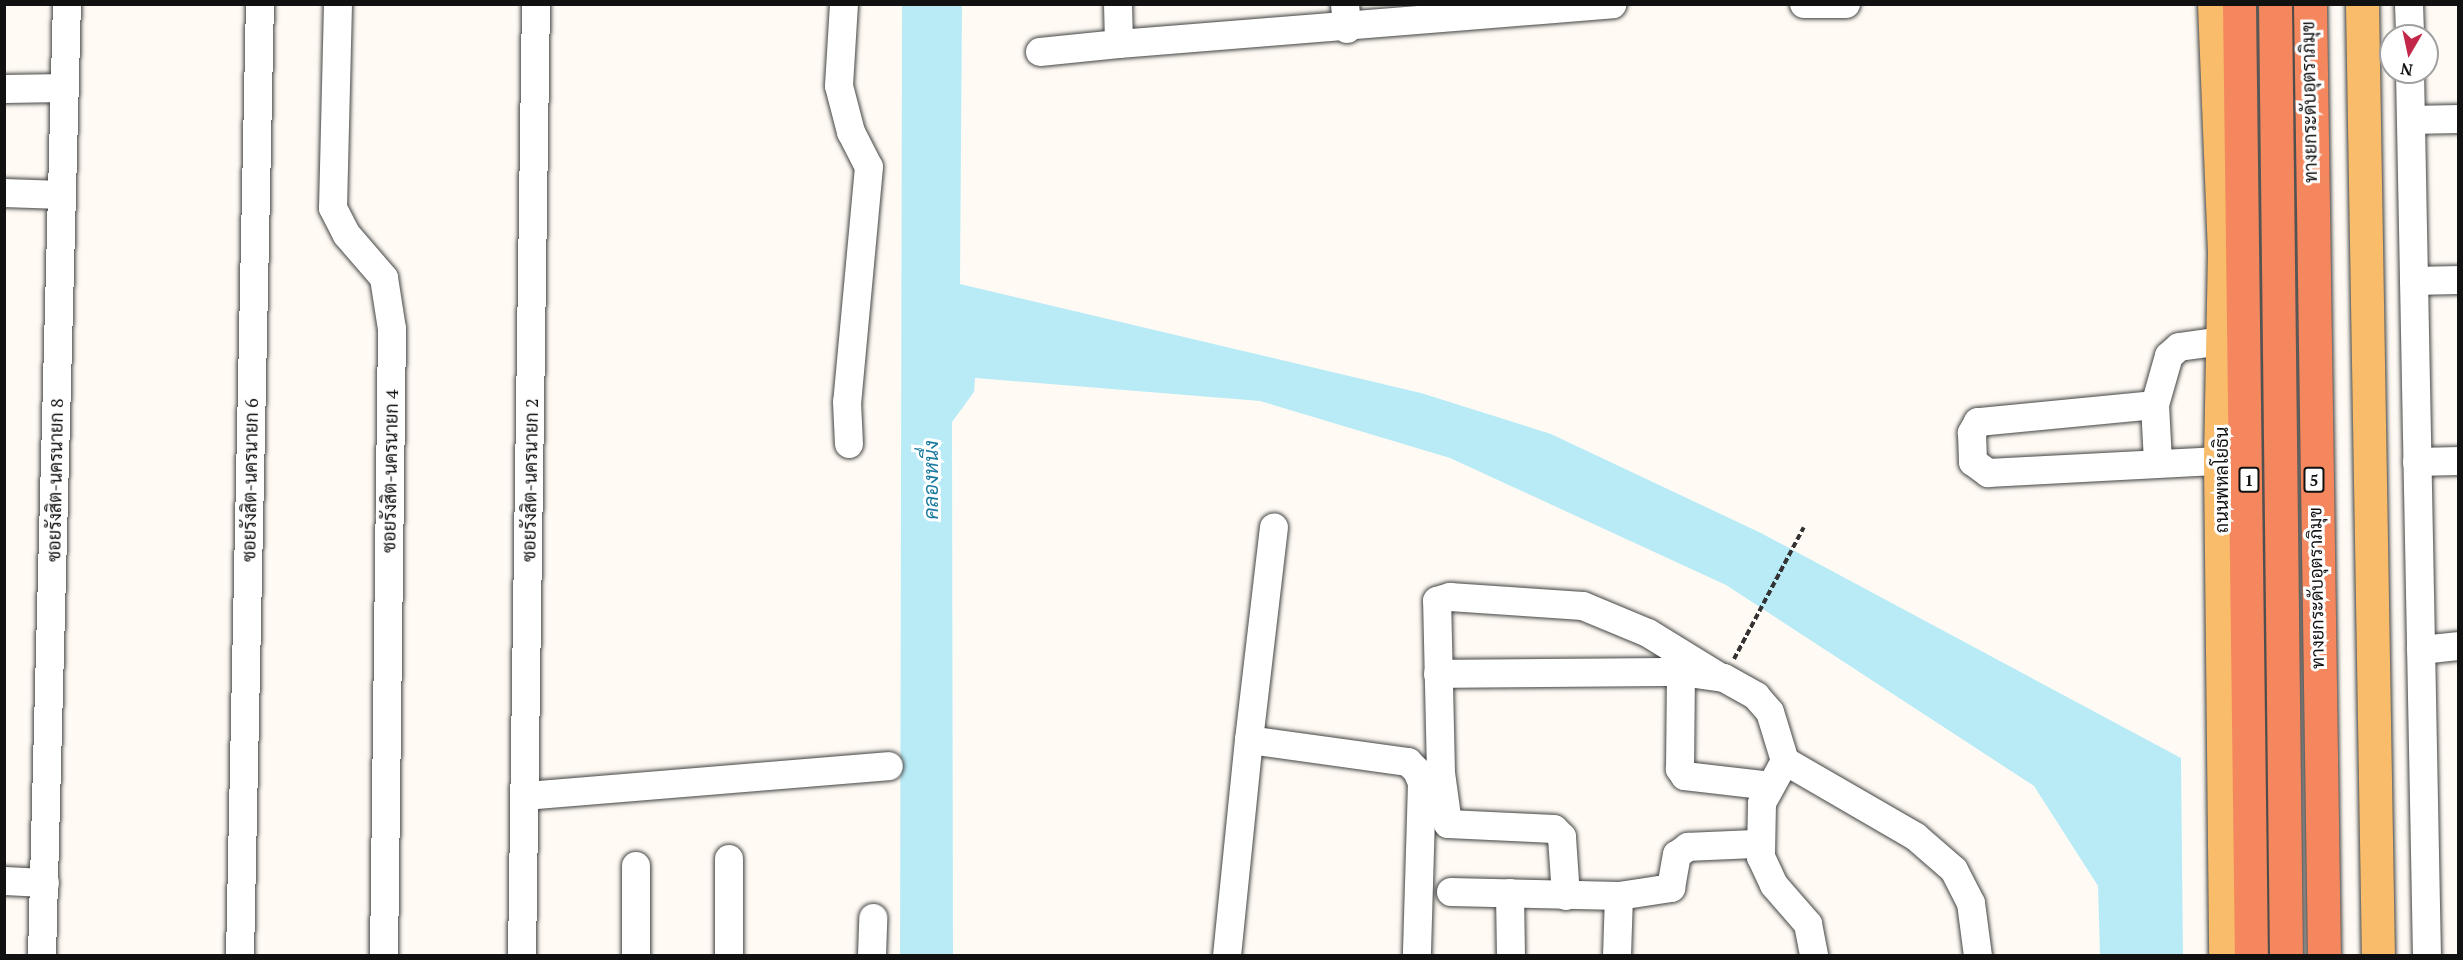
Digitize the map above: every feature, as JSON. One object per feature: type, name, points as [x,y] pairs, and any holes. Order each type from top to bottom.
[{"type":"highway","name":"ทางยกระดับอุตราภิมุข","points":[[2275,4],[2286,956]]},
{"type":"highway","name":"ทางยกระดับอุตราภิมุข","points":[[2309,4],[2323,956]]},
{"type":"highway","points":[[2222,6],[2223,137]]},
{"type":"highway","name":"ถนนพหลโยธิน","points":[[2222,6],[2251,956]]},
{"type":"main road","points":[[2362,4],[2378,956]]},
{"type":"main road","name":"ถนนพหลโยธิน","points":[[2223,137],[2220,461],[2225,956]]},
{"type":"street","name":"ซอยรังสิต-นครนายก 8","points":[[42,956],[67,4]]},
{"type":"street","name":"ซอยรังสิต-นครนายก 6","points":[[240,956],[260,4]]},
{"type":"street","name":"ซอยรังสิต-นครนายก 4","points":[[338,4],[333,208],[346,235],[384,278],[392,319],[384,956]]},
{"type":"street","name":"ซอยรังสิต-นครนายก 2","points":[[522,956],[536,4]]},
{"type":"street","points":[[844,4],[839,86],[851,132],[869,167],[847,402],[849,444]]},
{"type":"street","points":[[1118,4],[1119,44]]},
{"type":"street","points":[[1040,52],[1346,17],[1612,4]]},
{"type":"street","points":[[1803,4],[1846,4]]},
{"type":"street","points":[[2409,4],[2410,24]]},
{"type":"street","points":[[2410,84],[2427,956]]},
{"type":"street","points":[[4,89],[65,88]]},
{"type":"street","points":[[2411,120],[2458,119]]},
{"type":"street","points":[[4,193],[62,195]]},
{"type":"street","points":[[2414,280],[2458,280]]},
{"type":"street","points":[[2158,462],[2155,405],[2172,350],[2222,341]]},
{"type":"street","points":[[2155,405],[1978,422],[1973,462],[1988,473],[2158,462],[2220,461]]},
{"type":"street","points":[[2418,462],[2458,462]]},
{"type":"street","points":[[1227,956],[1274,527]]},
{"type":"street","points":[[1566,896],[1562,837],[1554,829],[1448,824],[1438,674],[1437,601],[1450,597],[1593,609],[1648,633],[1718,676],[1756,696],[1770,712],[1785,761],[1916,837],[1954,870],[1971,903],[1978,956]]},
{"type":"street","points":[[2421,650],[2458,646]]},
{"type":"street","points":[[1681,672],[1680,769],[1685,776],[1771,786]]},
{"type":"street","points":[[1438,674],[1681,672],[1718,676]]},
{"type":"street","points":[[1249,740],[1408,762],[1417,771],[1422,783],[1417,956]]},
{"type":"street","points":[[1785,761],[1762,803],[1758,844],[1774,885],[1808,924],[1814,956]]},
{"type":"street","points":[[526,796],[889,766]]},
{"type":"street","points":[[1451,892],[1619,896],[1671,888],[1677,855],[1688,847],[1758,844]]},
{"type":"street","points":[[729,859],[729,956]]},
{"type":"street","points":[[636,866],[636,956]]},
{"type":"street","points":[[4,881],[45,883]]},
{"type":"street","points":[[1510,893],[1510,956]]},
{"type":"street","points":[[1617,956],[1619,896]]},
{"type":"street","points":[[872,956],[873,918]]},
{"type":"path","points":[[1746,636],[1804,528]]},
{"type":"water","name":"คลองหนึ่ง","points":[[902,5],[962,5],[960,284],[1421,393],[1551,434],[1761,533],[2181,758],[2183,955],[2100,955],[2098,886],[2034,786],[1726,585],[1450,458],[1260,401],[975,378],[974,392],[952,422],[953,955],[900,956]]}]
